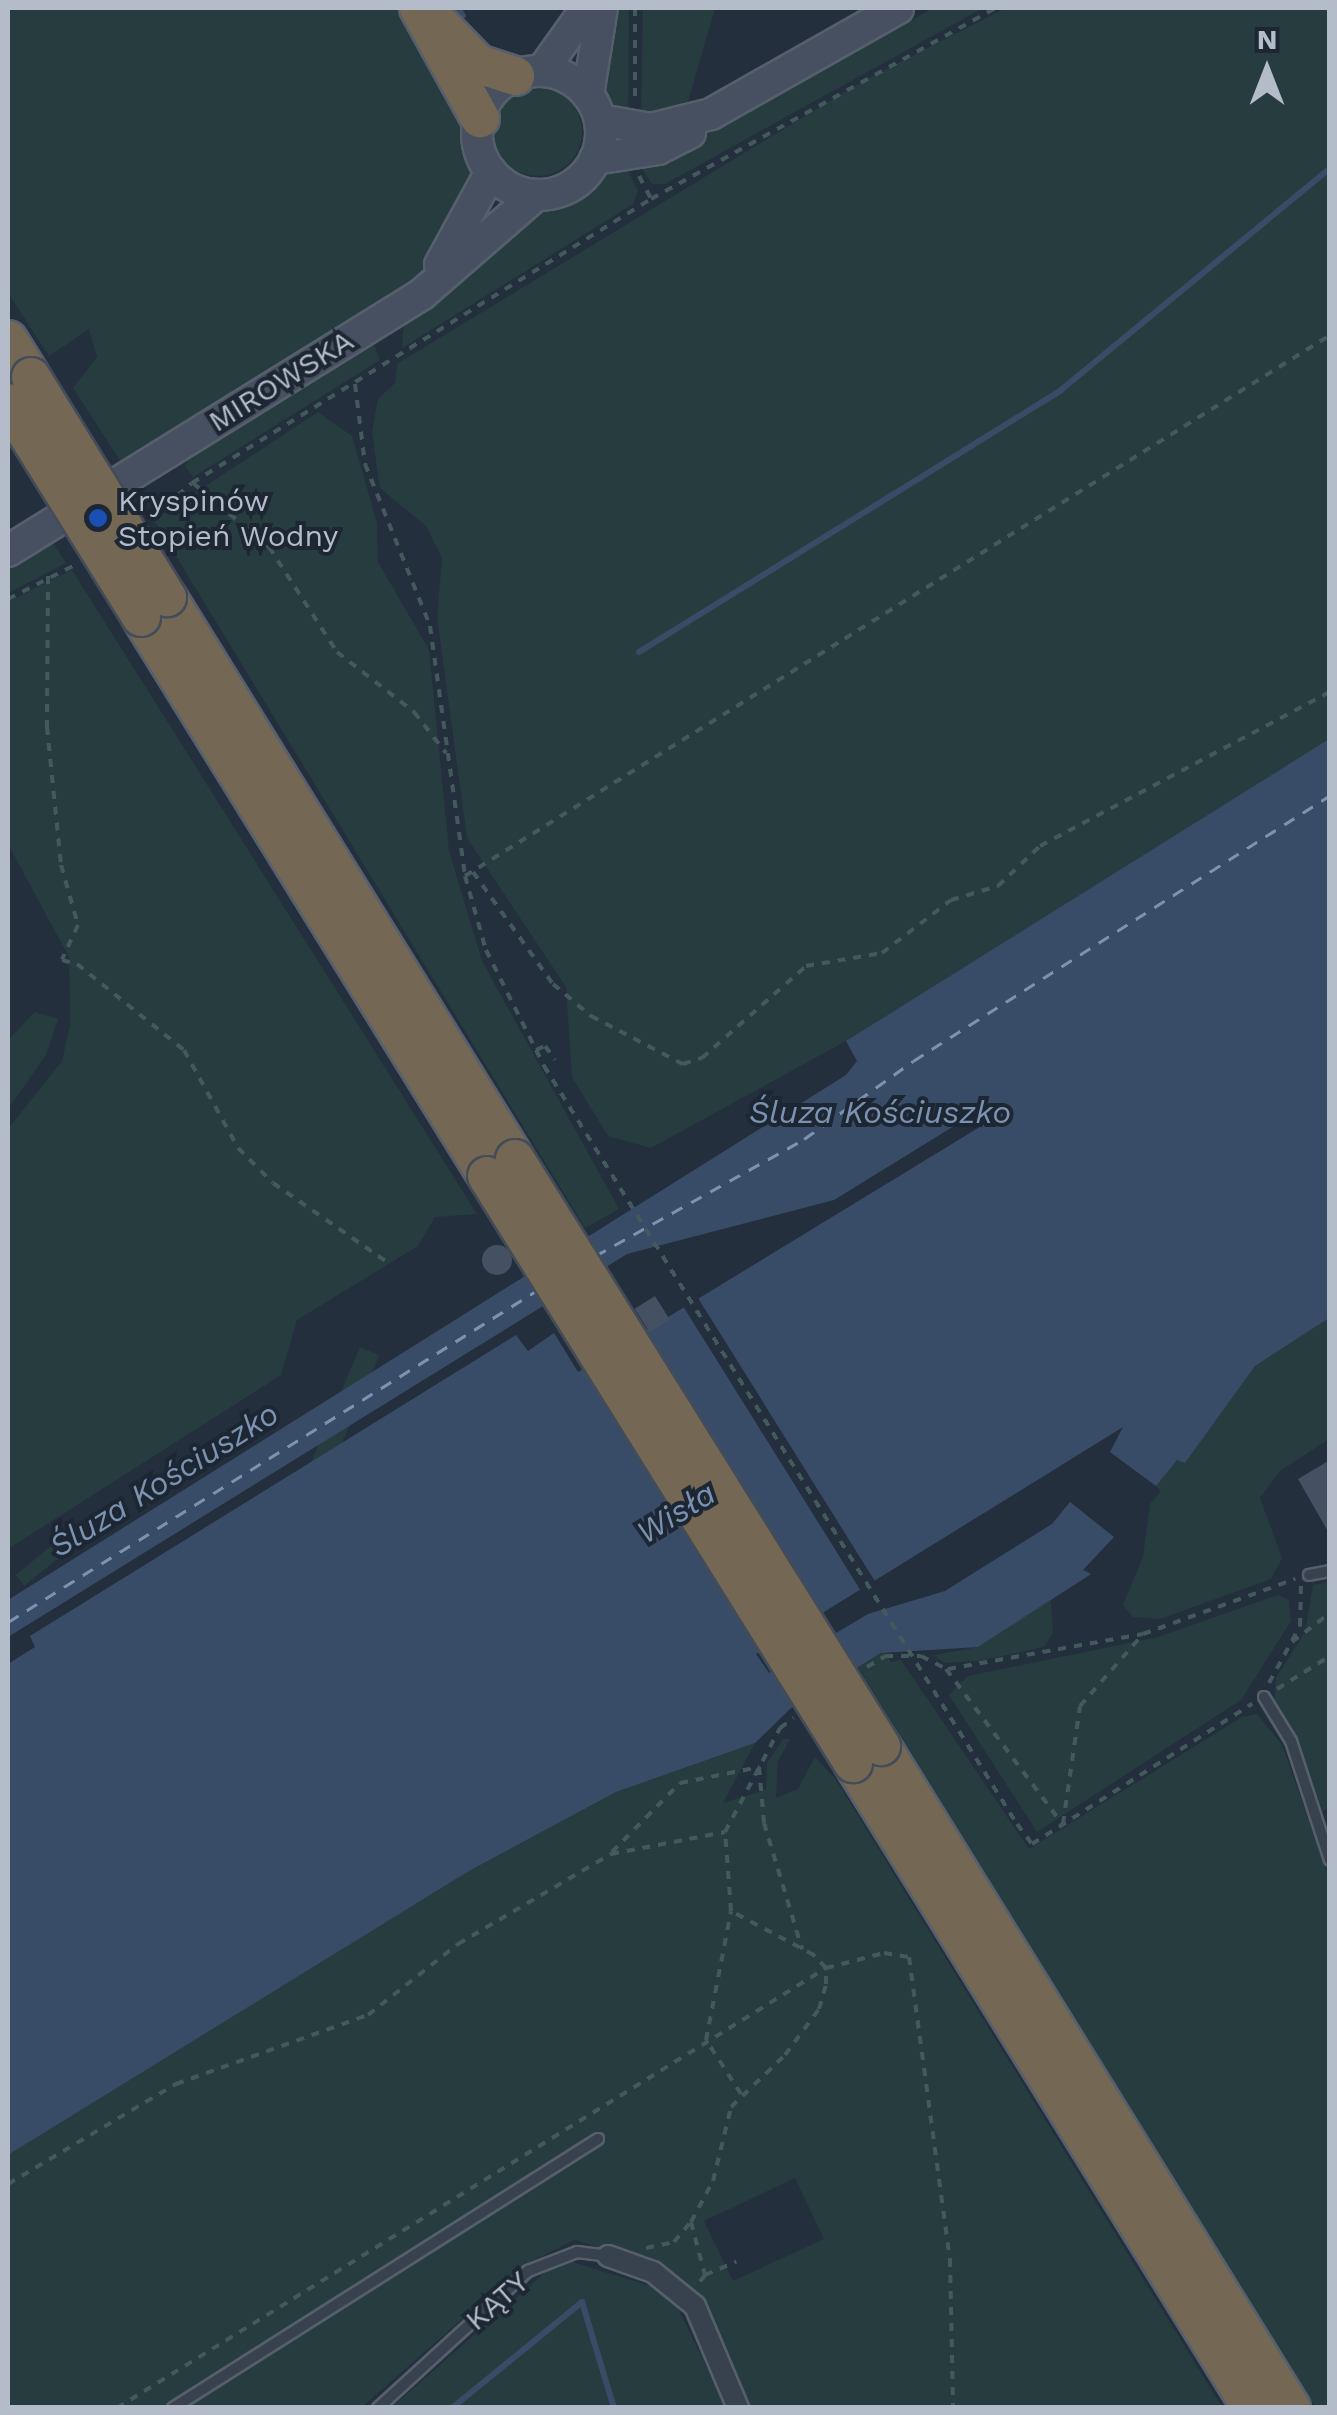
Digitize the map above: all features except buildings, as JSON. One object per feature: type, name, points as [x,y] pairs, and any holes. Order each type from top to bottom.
[{"type":"highway","points":[[421,8],[478,64],[528,74]]},
{"type":"highway","points":[[421,8],[480,118]]},
{"type":"highway","points":[[8,340],[19,390],[501,1167],[867,1755],[1291,2408]]},
{"type":"highway","points":[[867,1755],[1252,2408]]},
{"type":"main road","points":[[589,8],[528,74],[496,89],[480,118],[479,146],[491,172],[536,195],[571,186],[595,160],[668,146],[711,114],[898,8]]},
{"type":"main road","points":[[589,8],[595,160]]},
{"type":"main road","points":[[528,74],[594,108],[652,129],[711,114]]},
{"type":"main road","name":"MIROWSKA","points":[[422,294],[491,172]]},
{"type":"main road","name":"MIROWSKA","points":[[8,551],[422,294],[536,195]]},
{"type":"street","name":"KĄTY","points":[[608,2256],[653,2272],[688,2298]]},
{"type":"street","points":[[688,2298],[738,2408]]},
{"type":"lane","points":[[1305,1576],[1330,1571]]},
{"type":"lane","points":[[1264,1697],[1291,1741],[1330,1860]]},
{"type":"lane","points":[[173,2408],[598,2139]]},
{"type":"lane","name":"KĄTY","points":[[378,2408],[528,2271],[578,2252],[608,2256]]},
{"type":"path","points":[[634,114],[635,8]]},
{"type":"path","points":[[150,519],[192,482],[651,199],[996,8]]},
{"type":"path","points":[[636,164],[651,199]]},
{"type":"path","points":[[465,876],[1330,335]]},
{"type":"path","points":[[355,382],[365,464],[425,608],[465,876],[486,950],[544,1066],[1032,1844],[1330,1656]]},
{"type":"path","points":[[192,482],[269,547],[337,652],[414,712],[446,753]]},
{"type":"path","points":[[8,599],[80,562]]},
{"type":"path","points":[[48,576],[47,727],[61,865],[78,925],[62,960],[76,964],[184,1050],[238,1148],[273,1183],[390,1264]]},
{"type":"path","points":[[473,872],[553,984],[591,1016],[682,1064],[702,1058],[806,966],[882,952],[951,900],[998,886],[1040,846],[1330,692]]},
{"type":"path","points":[[536,1050],[545,1046],[555,1060]]},
{"type":"path","points":[[946,1670],[1144,1634],[1305,1576],[1304,1611],[1264,1697]]},
{"type":"path","points":[[1288,1645],[1330,1612]]},
{"type":"path","points":[[1063,1825],[1080,1706],[1144,1634]]},
{"type":"path","points":[[885,1656],[921,1656],[946,1670],[1063,1825]]},
{"type":"path","points":[[741,2094],[706,2040],[731,1911],[725,1832],[780,1728]]},
{"type":"path","points":[[8,2184],[176,2084],[368,2014],[458,1944],[610,1854],[680,1783],[758,1768]]},
{"type":"path","points":[[758,1768],[764,1823],[802,1949]]},
{"type":"path","points":[[610,1854],[725,1832]]},
{"type":"path","points":[[731,1911],[802,1949],[826,1968]]},
{"type":"path","points":[[117,2408],[826,1968],[884,1954],[910,1957],[950,2259],[953,2408]]},
{"type":"path","points":[[608,2256],[674,2242],[691,2222],[741,2094],[819,2009],[826,1968]]},
{"type":"path","points":[[691,2222],[705,2275]]},
{"type":"path","points":[[688,2298],[705,2275],[736,2262]]},
{"type":"green space","points":[[8,8],[400,8],[465,114],[476,176],[427,270],[409,288],[121,462],[73,388],[97,357],[89,329],[49,356],[8,293]]},
{"type":"green space","points":[[618,8],[629,8],[628,120],[609,110],[598,91],[597,66]]},
{"type":"green space","points":[[643,8],[715,8],[685,112],[641,115]]},
{"type":"green space","points":[[933,8],[983,8],[665,184],[652,184],[642,169]]},
{"type":"green space","points":[[1006,8],[1329,8],[1329,739],[846,1041],[651,1148],[608,1136],[572,1077],[566,987],[467,838],[437,617],[442,558],[426,526],[380,488],[372,432],[378,399],[395,383],[397,364],[861,82]]},
{"type":"green space","points":[[538,88],[563,95],[575,107],[582,132],[575,157],[563,169],[538,176],[513,169],[501,157],[494,132],[501,107],[513,95]]},
{"type":"green space","points":[[609,167],[627,168],[638,191],[633,204],[402,348],[404,319],[532,207],[571,197]]},
{"type":"green space","points":[[372,339],[380,360],[193,477],[185,466],[194,450]]},
{"type":"green space","points":[[318,412],[352,436],[377,523],[378,562],[429,650],[449,851],[482,961],[619,1209],[585,1228],[154,520]]},
{"type":"green space","points":[[51,539],[66,563],[8,593],[8,564]]},
{"type":"green space","points":[[72,570],[477,1214],[435,1217],[418,1246],[297,1320],[281,1375],[8,1549],[8,1129],[62,1061],[70,1025],[69,957],[8,844],[8,602]]},
{"type":"green space","points":[[35,1012],[58,1019],[46,1055],[8,1109],[8,1040]]},
{"type":"green space","points":[[1329,1318],[1329,1439],[1280,1471],[1260,1498],[1282,1558],[1271,1579],[1160,1619],[1133,1617],[1123,1605],[1143,1557],[1150,1504],[1161,1491],[1156,1486],[1177,1459],[1185,1463],[1255,1366]]},
{"type":"green space","points":[[360,1347],[379,1355],[267,1620],[247,1612]]},
{"type":"green space","points":[[87,1517],[96,1528],[24,1586],[16,1575]]},
{"type":"green space","points":[[1329,1582],[1329,1807],[1313,1819],[1274,1705],[1276,1678],[1305,1632],[1313,1585]]},
{"type":"green space","points":[[1278,1595],[1289,1600],[1291,1621],[1241,1700],[1037,1832],[949,1695],[968,1676],[1158,1637]]},
{"type":"green space","points":[[1051,1600],[1053,1633],[1044,1647],[979,1661],[944,1663],[934,1655],[978,1647]]},
{"type":"green space","points":[[885,1651],[891,1662],[901,1660],[1029,1849],[1242,1717],[1257,1714],[1282,1745],[1329,1877],[1329,2407],[1315,2407],[858,1667]]},
{"type":"green space","points":[[783,1739],[790,1739],[778,1761],[776,1798],[798,1789],[815,1757],[836,1780],[1222,2407],[747,2407],[699,2296],[660,2265],[574,2240],[522,2266],[362,2407],[8,2408],[8,2155],[469,1871],[616,1792],[755,1743],[723,1803],[766,1790],[767,1763]],"holes":[[[795,2178],[824,2239],[733,2281],[704,2221]]]},
{"type":"green space","points":[[572,2262],[670,2292],[726,2407],[391,2408],[550,2268]]},
{"type":"water","points":[[1329,739],[1329,1318],[1255,1366],[1185,1463],[1177,1460],[1156,1486],[1110,1452],[1123,1427],[756,1654],[769,1673],[868,1614],[945,1591],[1052,1524],[1070,1502],[1114,1537],[1083,1570],[1091,1574],[978,1647],[881,1653],[790,1709],[755,1743],[616,1792],[469,1871],[8,2155],[8,1664],[35,1647],[30,1636],[516,1335],[528,1351],[554,1333],[578,1372],[988,1122],[985,1107],[834,1200],[627,1254],[8,1637],[8,1600],[846,1075],[857,1061],[846,1041]]},
{"type":"pier","points":[[698,1298],[876,1583],[862,1592],[684,1307]]},
{"type":"waterway","points":[[458,8],[463,16]]},
{"type":"waterway","points":[[639,652],[1061,390],[1330,168]]},
{"type":"waterway","points":[[452,2408],[582,2302],[614,2408]]},
{"type":"ferry route","points":[[595,1256],[804,1139],[913,1061],[1330,795]]},
{"type":"ferry route","points":[[8,1622],[536,1291]]},
{"type":"place","name":"Kryspinów Stopień Wodny","points":[[98,518]]},
{"type":"water label","name":"Śluza Kościuszko","points":[[880,1112]]},
{"type":"water label","name":"Śluza Kościuszko","points":[[164,1480]]},
{"type":"water label","name":"Wisła","points":[[676,1513]]}]
